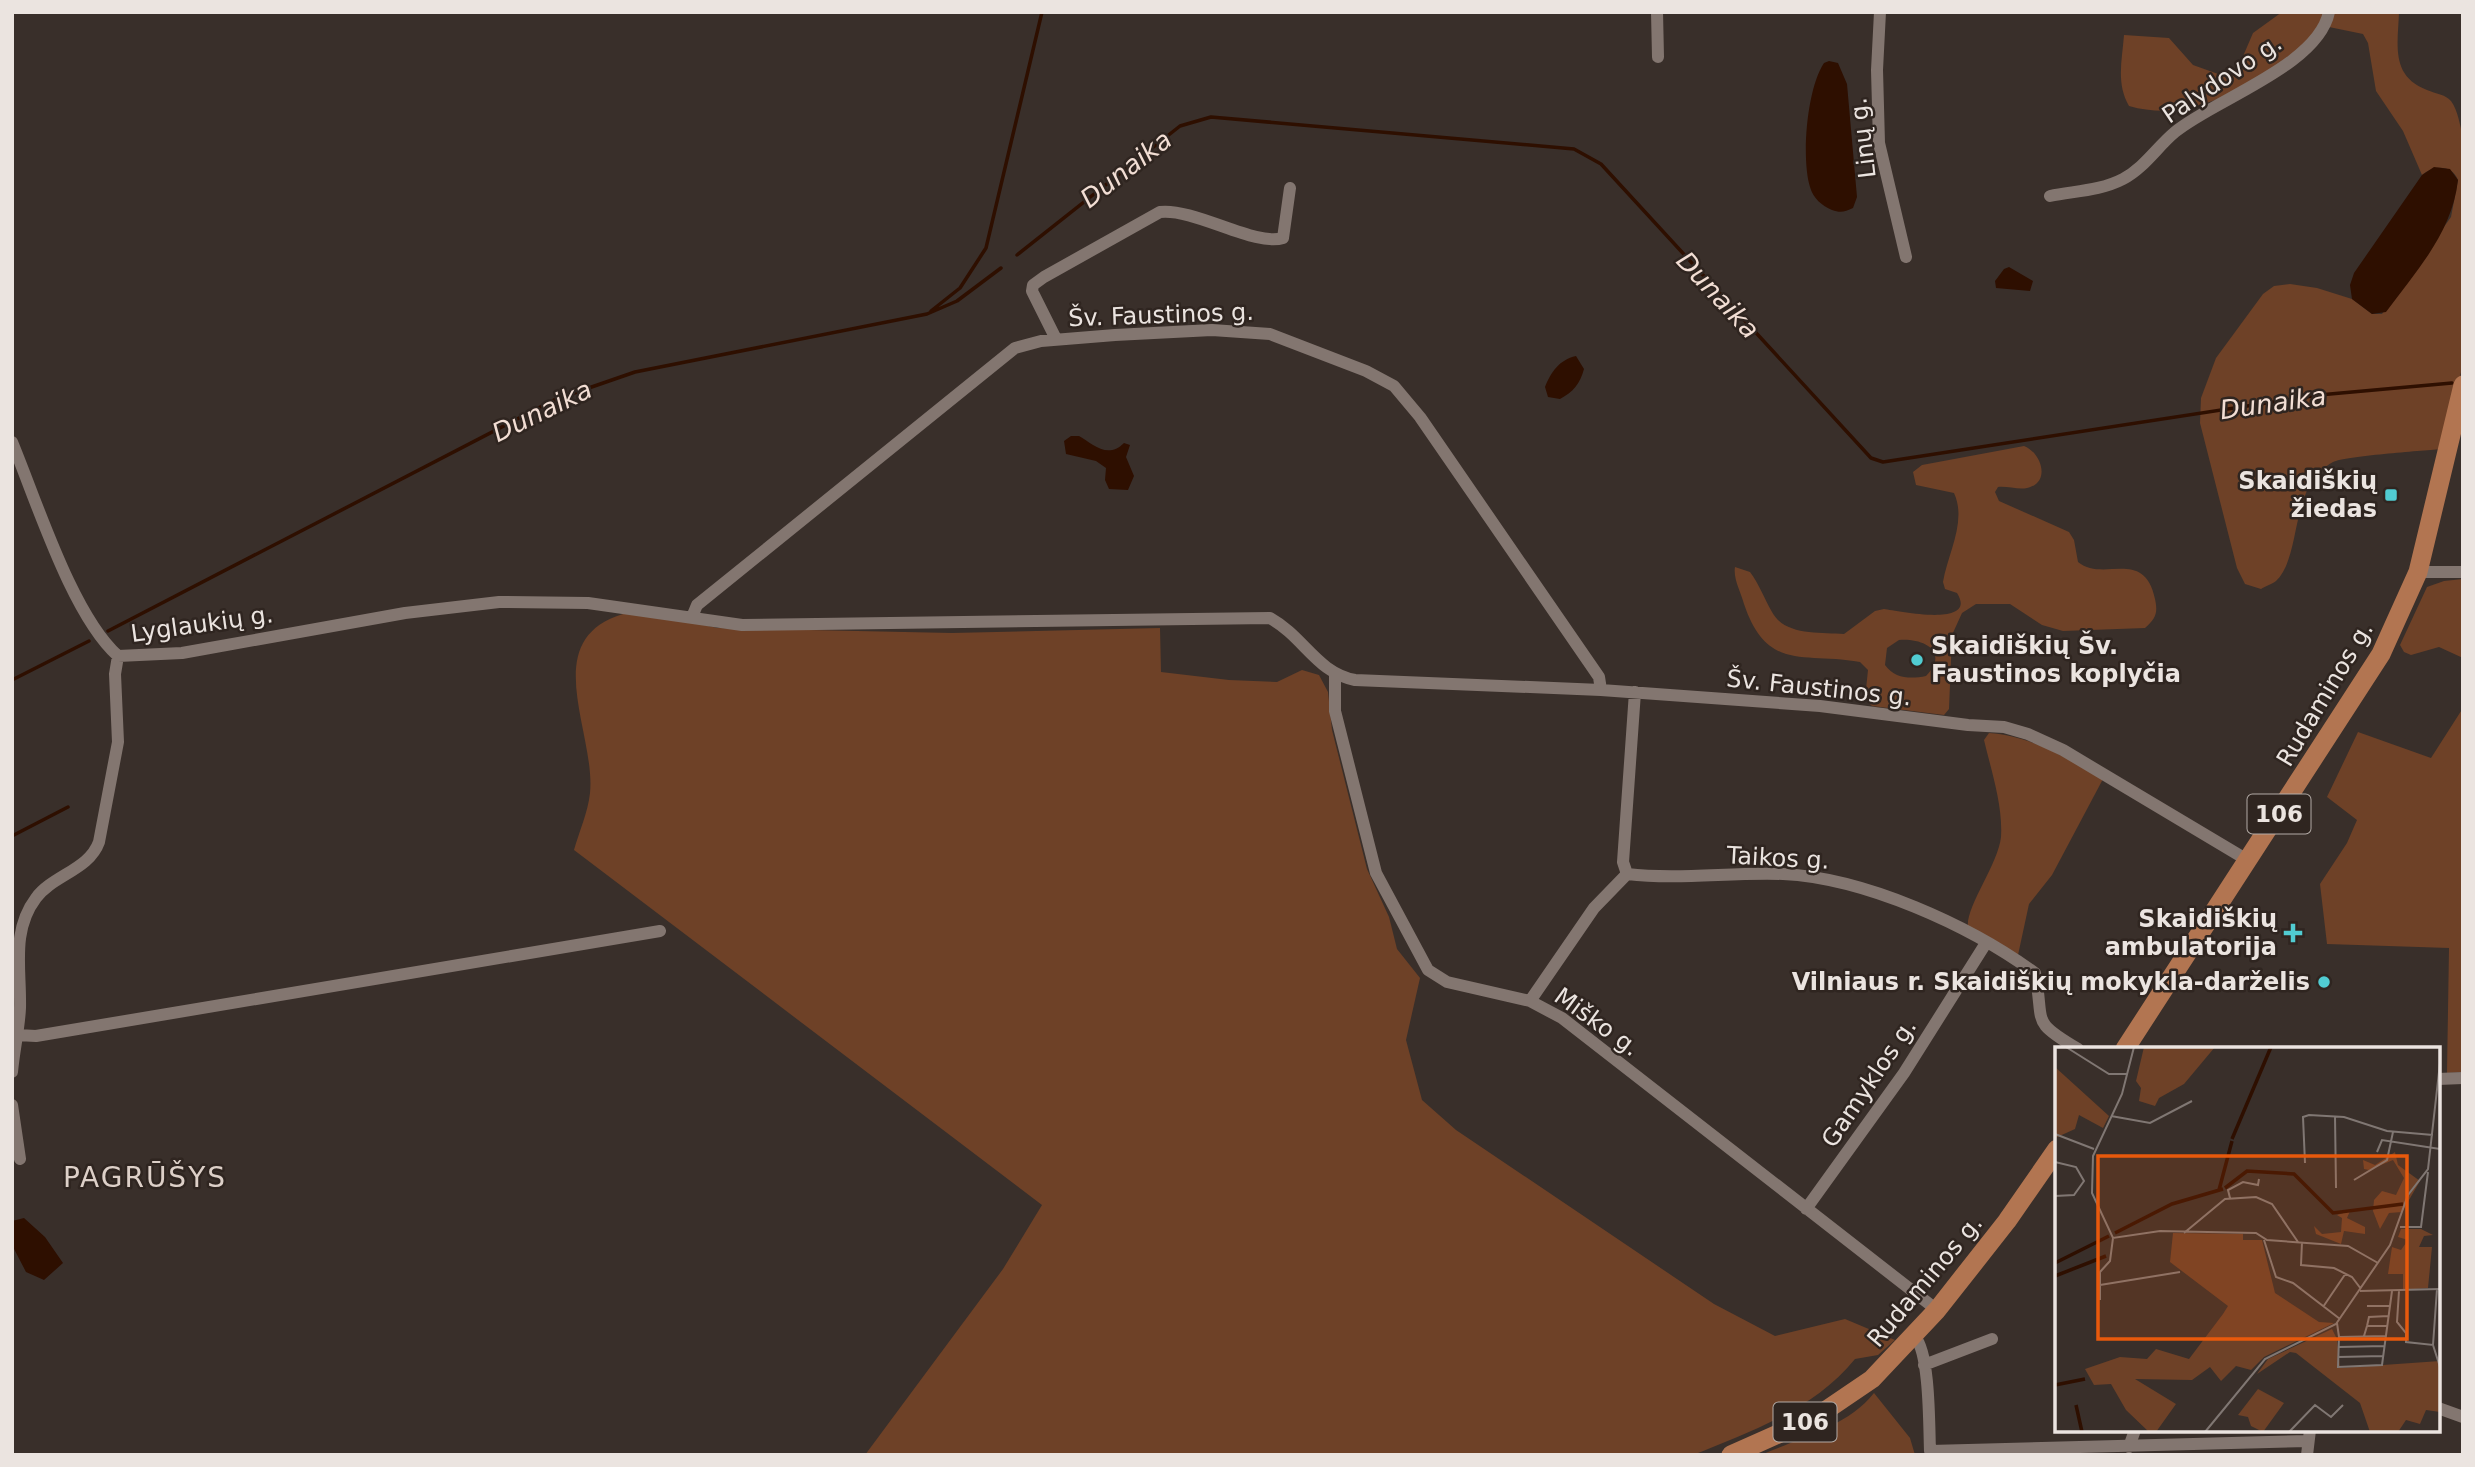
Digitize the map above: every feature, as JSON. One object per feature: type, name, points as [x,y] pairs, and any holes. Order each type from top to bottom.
[{"type":"main road","name":"106","points":[[2418,572],[2463,385]]},
{"type":"main road","name":"Rudaminos g.","points":[[2125,1047],[2249,861],[2381,654],[2418,572]]},
{"type":"main road","name":"Rudaminos g.","points":[[1731,1455],[1815,1417],[1872,1379],[1915,1337],[1937,1310],[2007,1221],[2055,1152]]},
{"type":"street","points":[[1657,12],[1658,57]]},
{"type":"street","name":"Linų g.","points":[[1880,12],[1877,70],[1879,143],[1906,257]]},
{"type":"street","name":"Palydovo g.","points":[[2050,196],[2103,187],[2138,169],[2174,132],[2200,114],[2239,96],[2304,49],[2324,28],[2329,12]]},
{"type":"street","points":[[1056,339],[1032,291],[1033,285],[1044,277],[1160,212],[1173,210],[1264,237],[1277,240],[1283,238],[1290,188]]},
{"type":"street","name":"Šv. Faustinos g.","points":[[692,617],[697,605],[1000,357],[1028,343],[1212,330],[1270,334],[1366,371],[1394,386],[1420,417],[1599,677],[1601,690]]},
{"type":"street","name":"Lyglaukių g.","points":[[12,442],[75,593],[93,628],[118,656],[182,653],[405,612],[499,602],[588,603],[692,617]]},
{"type":"street","points":[[2418,572],[2463,572]]},
{"type":"street","points":[[692,617],[742,625],[1270,618],[1298,638],[1335,676]]},
{"type":"street","points":[[12,1072],[17,1035],[18,954],[26,914],[47,886],[91,856],[99,842],[118,742],[115,674],[118,656]]},
{"type":"street","name":"Šv. Faustinos g.","points":[[1335,676],[1634,692],[1820,706],[2016,730],[2099,770],[2249,861]]},
{"type":"street","name":"Miško g.","points":[[1335,676],[1335,711],[1376,873],[1428,970],[1447,982],[1530,1001],[1562,1018],[1937,1310]]},
{"type":"street","points":[[1530,1001],[1594,908],[1628,874],[1623,862],[1634,692]]},
{"type":"street","name":"Taikos g.","points":[[1628,874],[1814,877],[1893,900],[1986,943],[2035,973],[2041,1023],[2047,1030],[2075,1047]]},
{"type":"street","points":[[17,1035],[36,1035],[660,931]]},
{"type":"street","name":"Gamyklos g.","points":[[1806,1209],[1904,1073],[1986,943]]},
{"type":"street","points":[[2440,1079],[2463,1078]]},
{"type":"street","points":[[12,1105],[20,1158]]},
{"type":"street","points":[[1915,1337],[1919,1342],[1924,1365],[1930,1453],[2308,1442]]},
{"type":"street","points":[[1924,1365],[1992,1339]]},
{"type":"street","points":[[2440,1409],[2463,1417]]},
{"type":"street","points":[[2129,1447],[2134,1432]]},
{"type":"shaded area","points":[[2282,12],[2399,12],[2398,47],[2402,68],[2415,84],[2451,101],[2463,137],[2463,365],[2440,449],[2333,462],[2319,473],[2309,487],[2284,569],[2276,581],[2261,589],[2245,584],[2237,568],[2200,423],[2201,398],[2216,358],[2263,294],[2274,286],[2290,284],[2317,288],[2352,299],[2372,314],[2382,314],[2451,217],[2458,180],[2451,171],[2442,168],[2431,169],[2422,175],[2403,131],[2376,91],[2368,43],[2363,34],[2329,27],[2261,76],[2211,102],[2185,109],[2157,111],[2129,106],[2121,80],[2124,35],[2169,38],[2193,65],[2221,75],[2238,68],[2253,33]]},
{"type":"shaded area","points":[[1824,63],[1838,63],[1847,84],[1857,197],[1853,208],[1842,212],[1832,210],[1818,201],[1811,191],[1807,174],[1807,124],[1813,89]]},
{"type":"shaded area","points":[[2434,167],[2450,169],[2458,180],[2449,217],[2421,266],[2386,312],[2372,314],[2352,299],[2350,285],[2354,273],[2422,175]]},
{"type":"shaded area","points":[[2009,267],[2033,281],[2030,291],[1996,288],[1995,281],[2004,269]]},
{"type":"shaded area","points":[[1576,356],[1584,369],[1578,383],[1560,399],[1548,397],[1545,387],[1553,372],[1565,360]]},
{"type":"shaded area","points":[[1071,436],[1079,436],[1106,450],[1118,448],[1124,443],[1130,445],[1126,457],[1134,476],[1128,490],[1109,489],[1105,480],[1106,468],[1096,461],[1066,454],[1064,441]]},
{"type":"shaded area","points":[[2024,446],[2039,461],[2039,480],[2027,488],[1998,487],[1995,492],[1999,501],[2069,532],[2074,540],[2078,562],[2088,567],[2132,570],[2142,574],[2150,583],[2155,599],[2154,618],[2145,628],[2063,631],[2042,625],[2010,604],[1976,604],[1962,613],[1952,635],[1949,709],[1944,715],[1872,706],[1865,699],[1868,670],[1860,662],[1789,655],[1776,650],[1764,640],[1753,626],[1744,604],[1736,581],[1735,567],[1750,572],[1778,620],[1804,631],[1844,634],[1875,611],[1884,609],[1934,615],[1957,611],[1961,604],[1957,593],[1945,589],[1943,582],[1958,526],[1957,504],[1954,493],[1916,485],[1913,472],[1922,465]],"holes":[[[1899,640],[1924,644],[1934,653],[1933,667],[1926,676],[1904,677],[1885,665],[1887,648]]]},
{"type":"shaded area","points":[[2463,579],[2463,658],[2439,647],[2411,655],[2404,652],[2400,645],[2427,587],[2444,581]]},
{"type":"shaded area","points":[[623,614],[658,614],[717,628],[952,633],[1160,628],[1161,672],[1229,680],[1277,682],[1302,670],[1319,675],[1328,692],[1332,730],[1367,869],[1389,917],[1397,949],[1420,978],[1406,1040],[1422,1100],[1456,1130],[1714,1304],[1775,1336],[1845,1319],[1895,1340],[1878,1355],[1855,1359],[1821,1392],[1781,1417],[1693,1455],[865,1455],[1003,1269],[1042,1205],[574,850],[590,793],[590,769],[576,690],[576,666],[582,644],[597,627]]},
{"type":"shaded area","points":[[2463,708],[2463,1072],[2447,1073],[2449,948],[2327,944],[2320,884],[2347,843],[2357,820],[2327,797],[2358,732],[2431,758]]},
{"type":"shaded area","points":[[1989,733],[2034,743],[2103,779],[2052,875],[2029,904],[2018,955],[1968,928],[1971,909],[1999,848],[2001,837],[1998,800],[1984,740]]},
{"type":"shaded area","points":[[24,1218],[45,1237],[63,1263],[44,1280],[26,1272],[12,1245],[12,1221]]},
{"type":"shaded area","points":[[1874,1393],[1910,1438],[1915,1455],[1761,1455],[1836,1423],[1863,1405]]},
{"type":"waterway","points":[[931,311],[960,288],[986,248],[1042,12]]},
{"type":"waterway","name":"Dunaika","points":[[1017,255],[1180,126],[1211,117],[1574,149],[1601,164],[1871,458],[1883,462],[2319,395],[2452,383]]},
{"type":"waterway","name":"Dunaika","points":[[108,631],[554,400],[635,372],[927,314],[957,301],[1001,268]]},
{"type":"waterway","name":"Dunaika","points":[[12,680],[89,641]]},
{"type":"waterway","points":[[12,836],[68,807]]},
{"type":"place","name":"Skaidiškių žiedas","points":[[2391,495]]},
{"type":"place","name":"Skaidiškių Šv. Faustinos koplyčia","points":[[1917,660]]},
{"type":"place","name":"Skaidiškių ambulatorija","points":[[2293,933]]},
{"type":"place","name":"Vilniaus r. Skaidiškių mokykla-darželis","points":[[2324,982]]},
{"type":"district","name":"PAGRŪŠYS","points":[[145,1177]]}]
